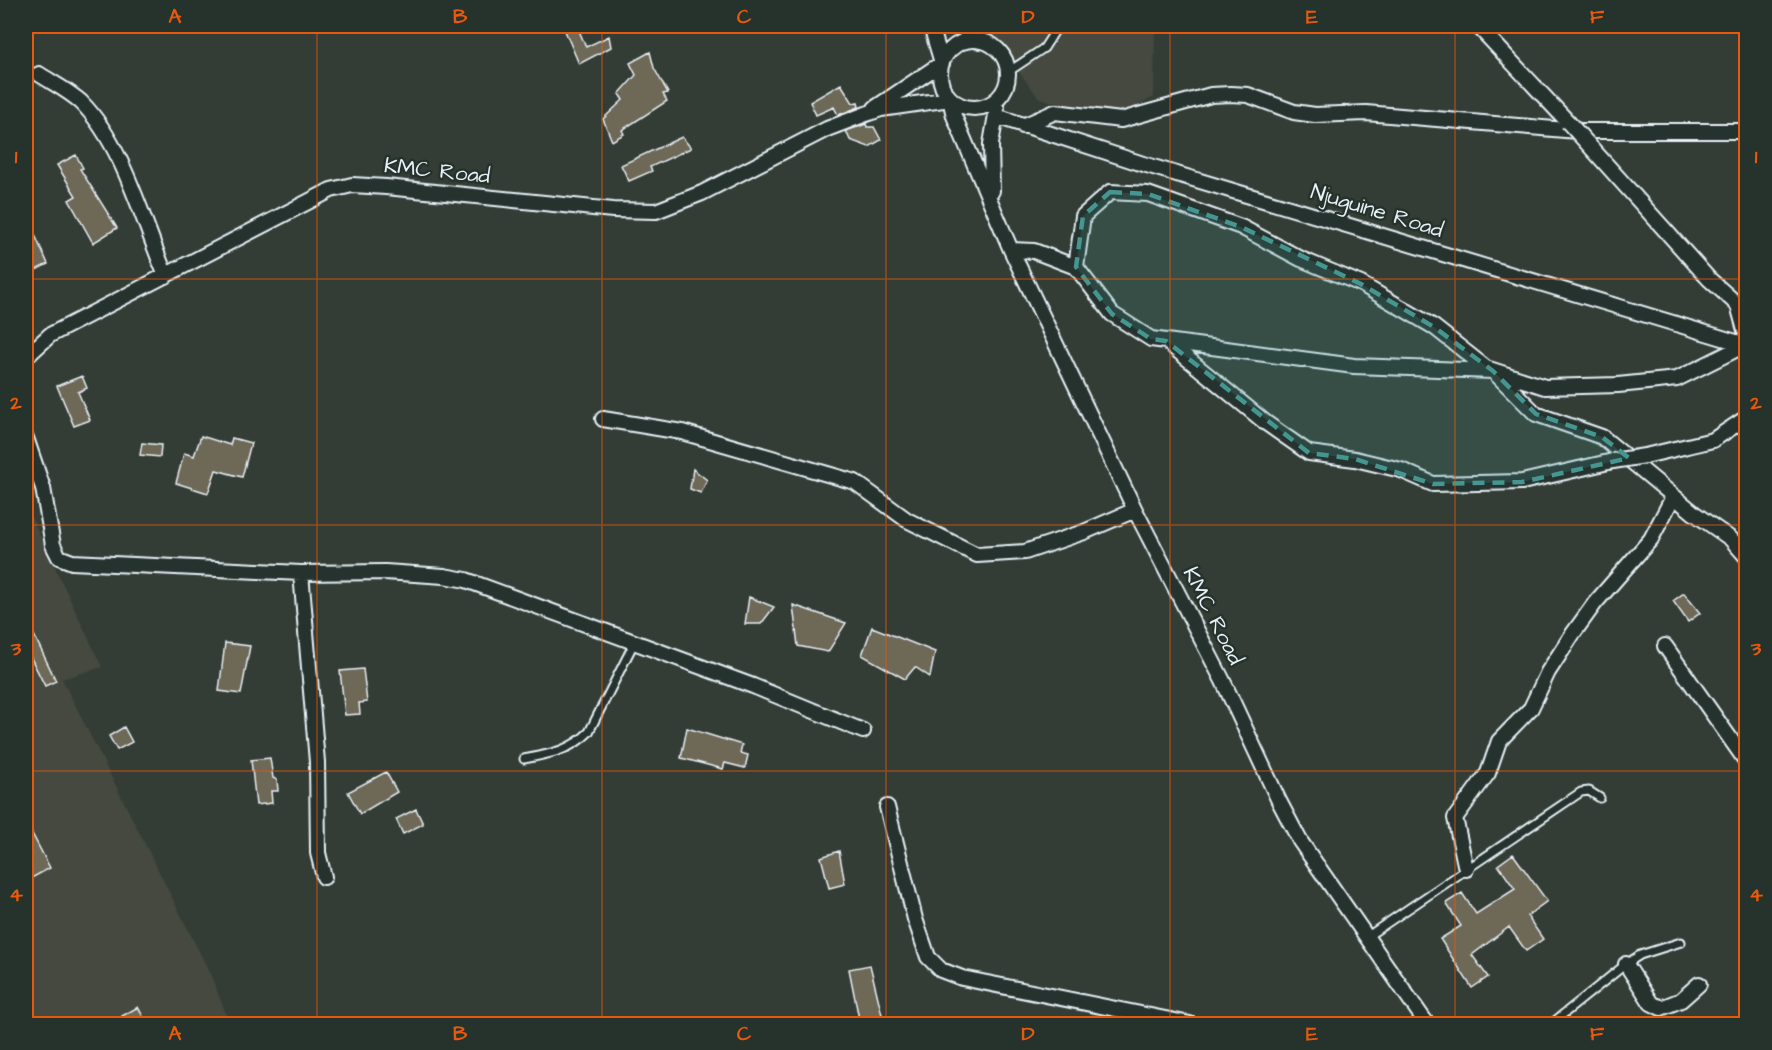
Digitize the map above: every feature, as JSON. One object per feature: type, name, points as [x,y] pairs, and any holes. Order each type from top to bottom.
[{"type":"street","points":[[931,26],[942,63],[940,80],[950,99],[960,106],[983,108],[994,103],[1003,92],[1008,72],[999,51],[958,26]]},
{"type":"street","points":[[1076,267],[1083,216],[1110,192],[1148,194],[1241,227],[1301,259],[1361,284],[1434,327],[1486,368],[1545,387],[1677,379],[1746,341],[1738,305],[1709,279],[1478,26]]},
{"type":"street","points":[[942,63],[950,50],[958,44],[980,41]]},
{"type":"street","name":"KMC Road","points":[[866,114],[942,63]]},
{"type":"street","points":[[39,74],[81,102],[106,137],[121,165],[166,276]]},
{"type":"street","name":"KMC Road","points":[[995,208],[990,173],[996,116],[1003,92]]},
{"type":"street","points":[[1023,126],[1055,112],[1121,120],[1176,103],[1211,95],[1232,94],[1248,95],[1294,112],[1315,115],[1366,113],[1577,131],[1689,133],[1746,131]]},
{"type":"street","name":"KMC Road","points":[[26,357],[50,335],[331,190],[352,185],[622,210],[656,211],[702,193],[827,129],[866,114],[881,109],[950,99],[954,116],[1011,250],[1135,510],[1223,681],[1300,841],[1426,1024]]},
{"type":"street","name":"Njuguine Road","points":[[996,116],[1023,126],[1746,341]]},
{"type":"street","points":[[1011,250],[1034,251],[1076,267],[1112,314],[1151,339],[1354,366],[1493,371],[1536,414],[1602,437],[1673,497],[1731,539],[1746,556]]},
{"type":"street","points":[[1166,341],[1266,423],[1309,453],[1355,459],[1401,470],[1433,484],[1522,482],[1713,440],[1746,418]]},
{"type":"street","points":[[603,419],[682,432],[855,482],[907,520],[977,555],[1025,552],[1084,532],[1135,510]]},
{"type":"street","points":[[26,438],[44,488],[53,545],[59,557],[72,562],[301,573],[385,572],[444,576],[466,580],[753,686],[863,731]]},
{"type":"street","points":[[1466,869],[1455,818],[1488,773],[1499,741],[1531,708],[1548,672],[1572,635],[1595,603],[1650,539],[1673,497]]},
{"type":"street","points":[[301,573],[317,762],[318,853],[324,877]]},
{"type":"street","points":[[1665,646],[1746,761]]},
{"type":"street","points":[[887,807],[915,919],[928,957],[941,970],[970,980],[1190,1024]]},
{"type":"street","points":[[1626,964],[1651,1003],[1661,1008],[1681,1000],[1699,984]]},
{"type":"lane","points":[[1008,72],[1044,48],[1058,26]]},
{"type":"lane","points":[[524,759],[564,750],[579,742],[588,732],[634,643]]},
{"type":"lane","points":[[1365,938],[1581,792],[1589,791],[1600,798]]},
{"type":"lane","points":[[1551,1024],[1640,955],[1681,942]]},
{"type":"highlighted area","points":[[1110,192],[1148,194],[1241,227],[1361,284],[1434,327],[1493,371],[1536,414],[1602,437],[1629,458],[1522,482],[1433,484],[1355,459],[1309,453],[1166,341],[1151,339],[1112,314],[1076,267],[1083,216]]},
{"type":"shaded area","points":[[1007,26],[1155,26],[1154,97],[1108,120],[1038,97],[986,29]]},
{"type":"shaded area","points":[[26,506],[102,667],[62,679],[210,973],[230,1024],[26,1024]]},
{"type":"building","points":[[563,26],[577,26],[586,47],[609,36],[611,47],[579,64]]},
{"type":"building","points":[[650,52],[654,68],[668,93],[663,94],[667,101],[622,130],[624,134],[612,141],[603,119],[623,100],[619,94],[636,75],[630,63]]},
{"type":"building","points":[[841,84],[853,103],[858,102],[859,107],[838,115],[834,107],[816,115],[810,102]]},
{"type":"building","points":[[866,124],[867,127],[874,127],[881,140],[869,147],[850,140],[846,131]]},
{"type":"building","points":[[682,137],[691,148],[650,167],[652,171],[629,181],[621,165]]},
{"type":"building","points":[[76,155],[83,168],[80,169],[117,228],[93,243],[69,200],[76,196],[57,165]]},
{"type":"building","points":[[26,215],[48,264],[26,275]]},
{"type":"building","points":[[82,376],[87,388],[78,392],[90,420],[74,426],[57,386]]},
{"type":"building","points":[[201,436],[230,445],[232,438],[251,443],[242,477],[216,470],[208,493],[176,483],[184,453],[194,456]]},
{"type":"building","points":[[142,443],[161,445],[160,457],[140,455]]},
{"type":"building","points":[[693,469],[707,480],[701,493],[690,489]]},
{"type":"building","points":[[1684,593],[1700,613],[1688,622],[1673,601]]},
{"type":"building","points":[[749,597],[774,607],[761,624],[745,624]]},
{"type":"building","points":[[793,605],[846,623],[828,652],[798,646]]},
{"type":"building","points":[[872,627],[935,652],[930,677],[915,667],[905,679],[862,655]]},
{"type":"building","points":[[34,635],[56,681],[45,686],[26,648],[26,639]]},
{"type":"building","points":[[225,643],[250,646],[241,694],[219,691]]},
{"type":"building","points":[[363,669],[367,702],[359,703],[360,714],[345,715],[340,671]]},
{"type":"building","points":[[124,727],[132,742],[117,750],[109,736]]},
{"type":"building","points":[[687,728],[742,745],[740,753],[748,755],[745,768],[725,763],[723,769],[681,758]]},
{"type":"building","points":[[270,758],[278,791],[271,791],[272,803],[256,805],[251,760]]},
{"type":"building","points":[[386,772],[397,792],[360,814],[348,792]]},
{"type":"building","points":[[416,809],[423,824],[403,834],[396,819]]},
{"type":"building","points":[[26,822],[50,868],[26,881]]},
{"type":"building","points":[[839,851],[845,884],[829,888],[821,857]]},
{"type":"building","points":[[1513,854],[1547,901],[1527,916],[1543,939],[1526,951],[1509,927],[1472,955],[1488,977],[1472,988],[1440,939],[1461,926],[1446,903],[1462,893],[1476,914],[1515,889],[1498,865]]},
{"type":"building","points":[[870,965],[884,1023],[860,1024],[849,969]]},
{"type":"building","points":[[138,1007],[147,1024],[126,1024],[122,1016]]}]
